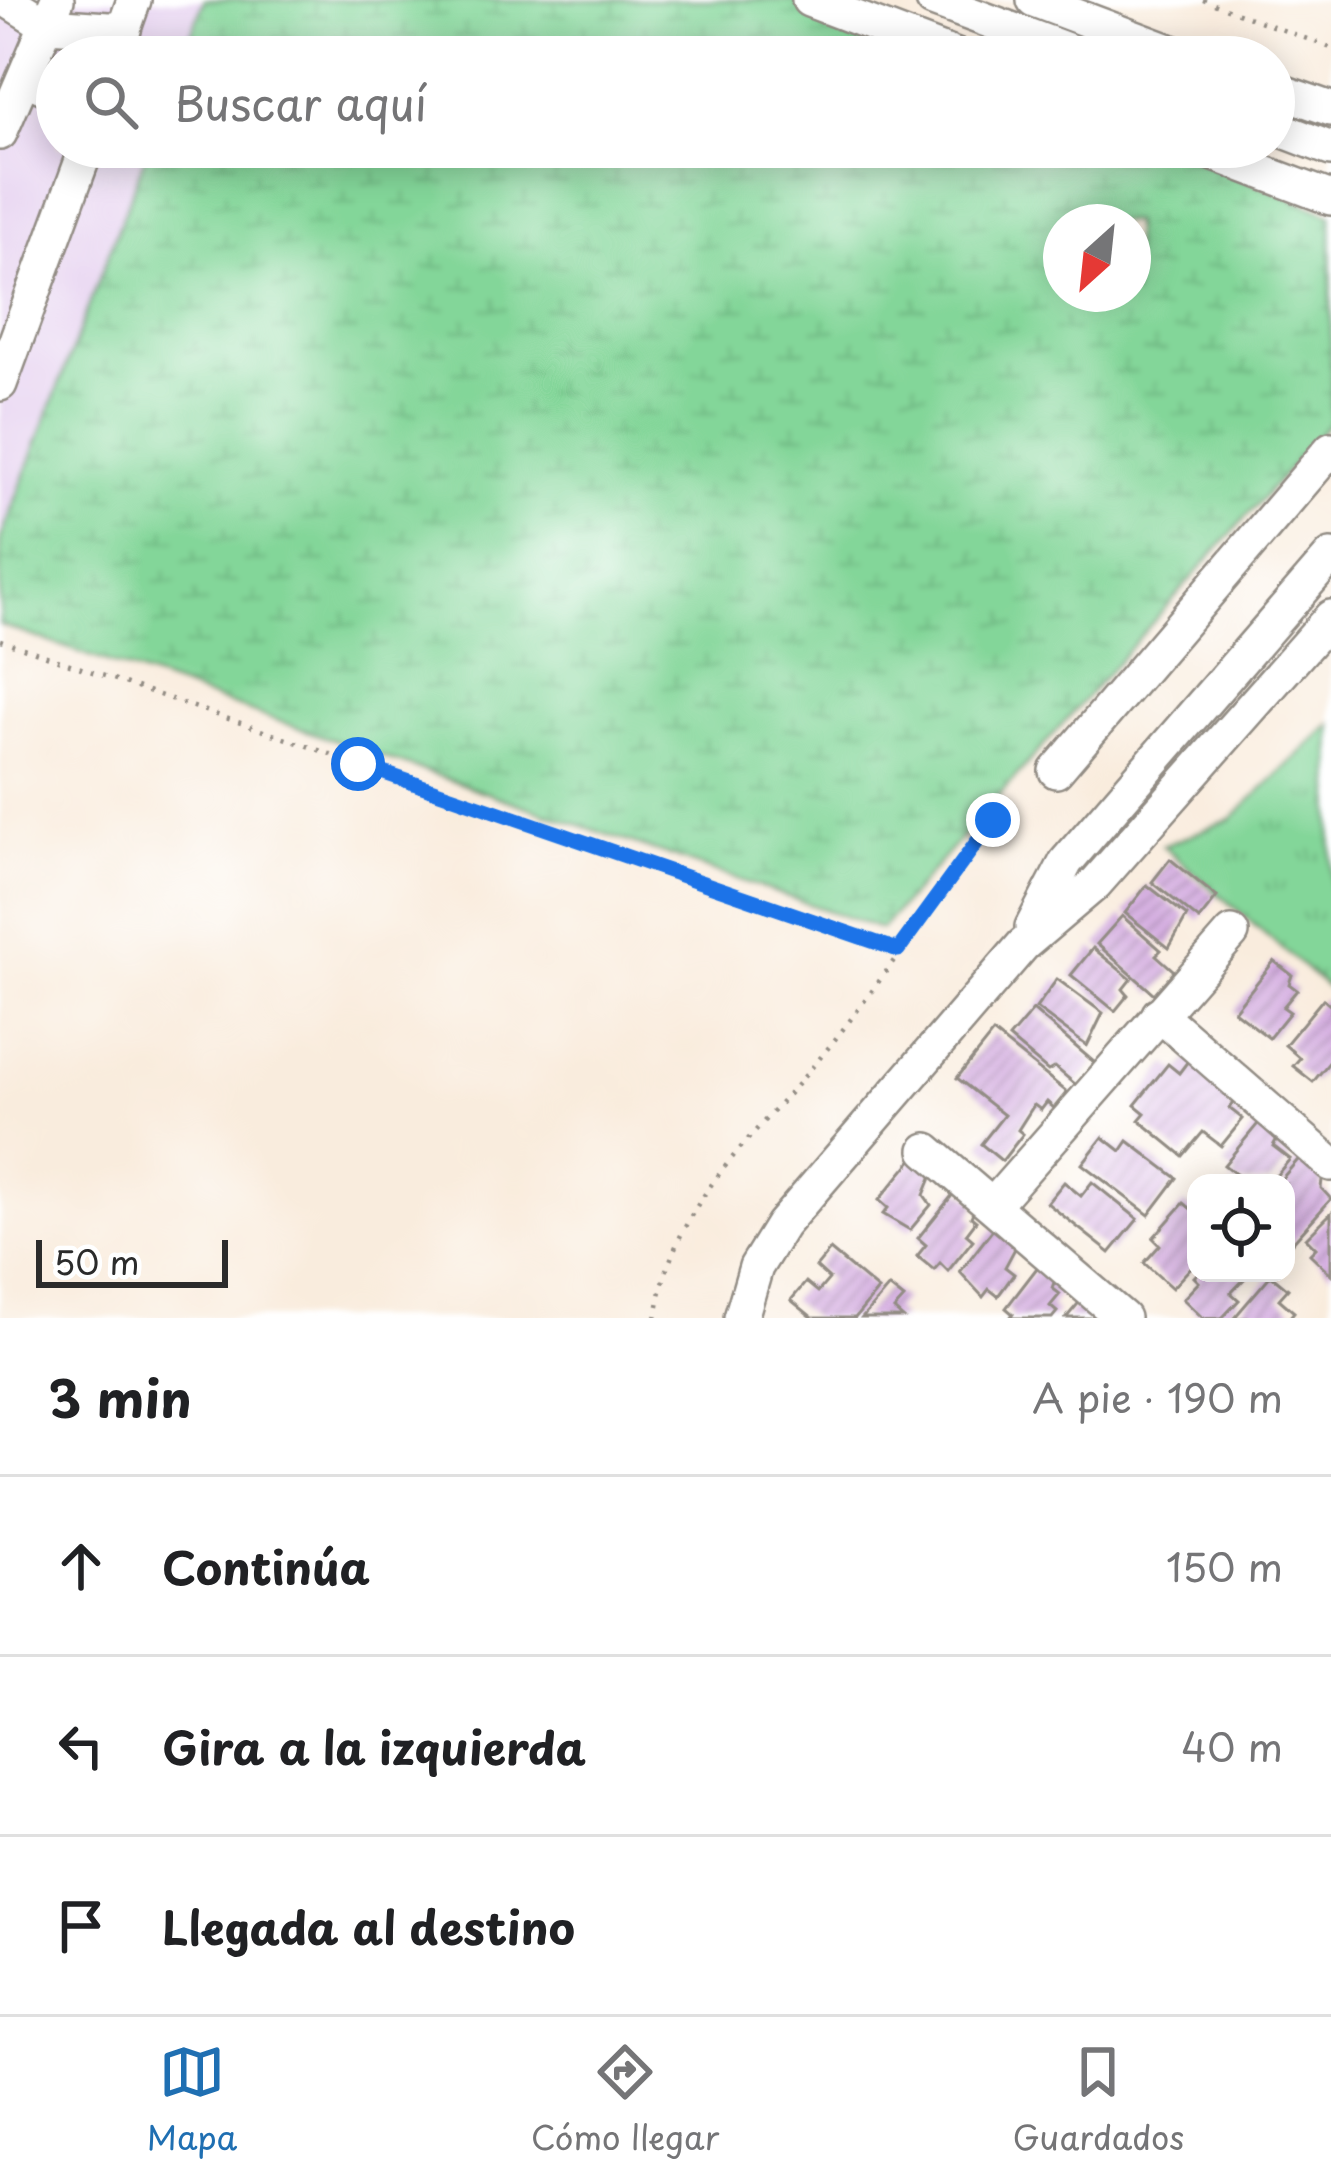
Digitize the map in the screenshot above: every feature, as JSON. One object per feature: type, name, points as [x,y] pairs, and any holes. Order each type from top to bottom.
[{"type":"street","points":[[8,0],[124,29]]},
{"type":"street","points":[[809,0],[904,36]]},
{"type":"street","points":[[933,0],[1029,36]]},
{"type":"street","points":[[1034,0],[1129,36]]},
{"type":"street","points":[[0,133],[36,93]]},
{"type":"street","points":[[1295,96],[1331,109]]},
{"type":"street","points":[[1295,136],[1331,149]]},
{"type":"street","points":[[0,384],[79,168]]},
{"type":"street","points":[[1252,168],[1331,198]]},
{"type":"street","points":[[1056,771],[1331,449]]},
{"type":"street","points":[[1023,945],[1066,862],[1331,556]]},
{"type":"street","points":[[741,1318],[756,1267],[782,1226],[1023,945],[1095,884],[1331,617]]},
{"type":"street","points":[[993,1205],[1232,933]]},
{"type":"street","points":[[1159,1014],[1331,1164]]},
{"type":"street","points":[[926,1150],[1124,1318]]},
{"type":"path","points":[[1203,0],[1331,49]]},
{"type":"path","points":[[0,640],[898,950]]},
{"type":"path","points":[[656,1318],[660,1289],[707,1183],[821,1056],[993,820]]},
{"type":"shaded area","points":[[0,0],[204,0],[191,36],[36,36],[36,168],[141,168],[0,541]]},
{"type":"green space","points":[[204,0],[794,0],[884,36],[191,36]]},
{"type":"green space","points":[[141,168],[1216,168],[1331,214],[1331,421],[881,929],[0,625],[0,541]]},
{"type":"green space","points":[[1331,724],[1331,991],[1163,846],[1231,819]]},
{"type":"building","points":[[1170,859],[1217,897],[1199,920],[1152,882]]},
{"type":"building","points":[[1147,885],[1187,916],[1169,948],[1125,913]]},
{"type":"building","points":[[1122,916],[1161,950],[1156,955],[1174,971],[1154,994],[1097,944]]},
{"type":"building","points":[[1093,948],[1131,979],[1123,989],[1128,995],[1115,1011],[1071,975]]},
{"type":"building","points":[[1274,961],[1292,975],[1289,984],[1297,990],[1283,1007],[1290,1012],[1269,1038],[1234,1011]]},
{"type":"building","points":[[1057,979],[1103,1013],[1087,1046],[1036,1008]]},
{"type":"building","points":[[1323,999],[1331,1006],[1331,1060],[1313,1082],[1293,1066],[1300,1058],[1285,1045]]},
{"type":"building","points":[[1033,1010],[1095,1063],[1076,1085],[1055,1067],[1048,1071],[1009,1038]]},
{"type":"building","points":[[993,1033],[1067,1092],[1054,1108],[1047,1102],[1041,1110],[1034,1105],[1018,1130],[1023,1134],[1002,1161],[981,1144],[1004,1115],[957,1078]]},
{"type":"building","points":[[1191,1057],[1239,1096],[1229,1108],[1243,1119],[1221,1146],[1203,1132],[1183,1156],[1139,1120],[1145,1113],[1135,1105],[1168,1064],[1179,1073]]},
{"type":"building","points":[[1261,1120],[1279,1135],[1273,1146],[1290,1159],[1278,1174],[1236,1174],[1224,1165]]},
{"type":"building","points":[[1103,1137],[1121,1151],[1128,1141],[1177,1178],[1149,1215],[1082,1164]]},
{"type":"building","points":[[1303,1154],[1323,1172],[1321,1188],[1331,1199],[1295,1240],[1295,1174],[1286,1174]]},
{"type":"building","points":[[914,1158],[933,1173],[924,1195],[931,1205],[910,1230],[883,1214],[888,1208],[879,1200]]},
{"type":"building","points":[[1064,1182],[1081,1196],[1092,1182],[1138,1219],[1110,1253],[1047,1203]]},
{"type":"building","points":[[958,1188],[977,1203],[971,1217],[976,1221],[966,1234],[973,1240],[948,1271],[940,1263],[934,1270],[917,1256],[926,1245],[918,1238]]},
{"type":"building","points":[[1184,1203],[1187,1206],[1187,1272],[1172,1288],[1144,1263],[1160,1245],[1153,1238]]},
{"type":"building","points":[[1331,1213],[1331,1274],[1310,1254],[1316,1248],[1306,1238]]},
{"type":"building","points":[[997,1224],[1019,1241],[1005,1267],[1014,1274],[998,1296],[989,1289],[983,1297],[960,1272]]},
{"type":"building","points":[[830,1250],[878,1290],[855,1318],[813,1318],[791,1300],[806,1282],[818,1292],[829,1279],[816,1267]]},
{"type":"building","points":[[1040,1264],[1056,1277],[1052,1288],[1060,1294],[1050,1306],[1057,1312],[1052,1318],[1010,1318],[1013,1314],[1006,1308]]},
{"type":"building","points":[[1199,1282],[1241,1282],[1231,1293],[1239,1300],[1222,1318],[1203,1318],[1183,1299]]},
{"type":"building","points":[[1265,1282],[1280,1282],[1288,1289],[1279,1299],[1294,1312],[1289,1318],[1234,1318]]},
{"type":"building","points":[[889,1287],[904,1299],[894,1310],[903,1318],[862,1318]]},
{"type":"building","points":[[1082,1299],[1100,1314],[1097,1318],[1066,1318]]},
{"type":"route","points":[[358,764],[898,950],[993,820]]}]
